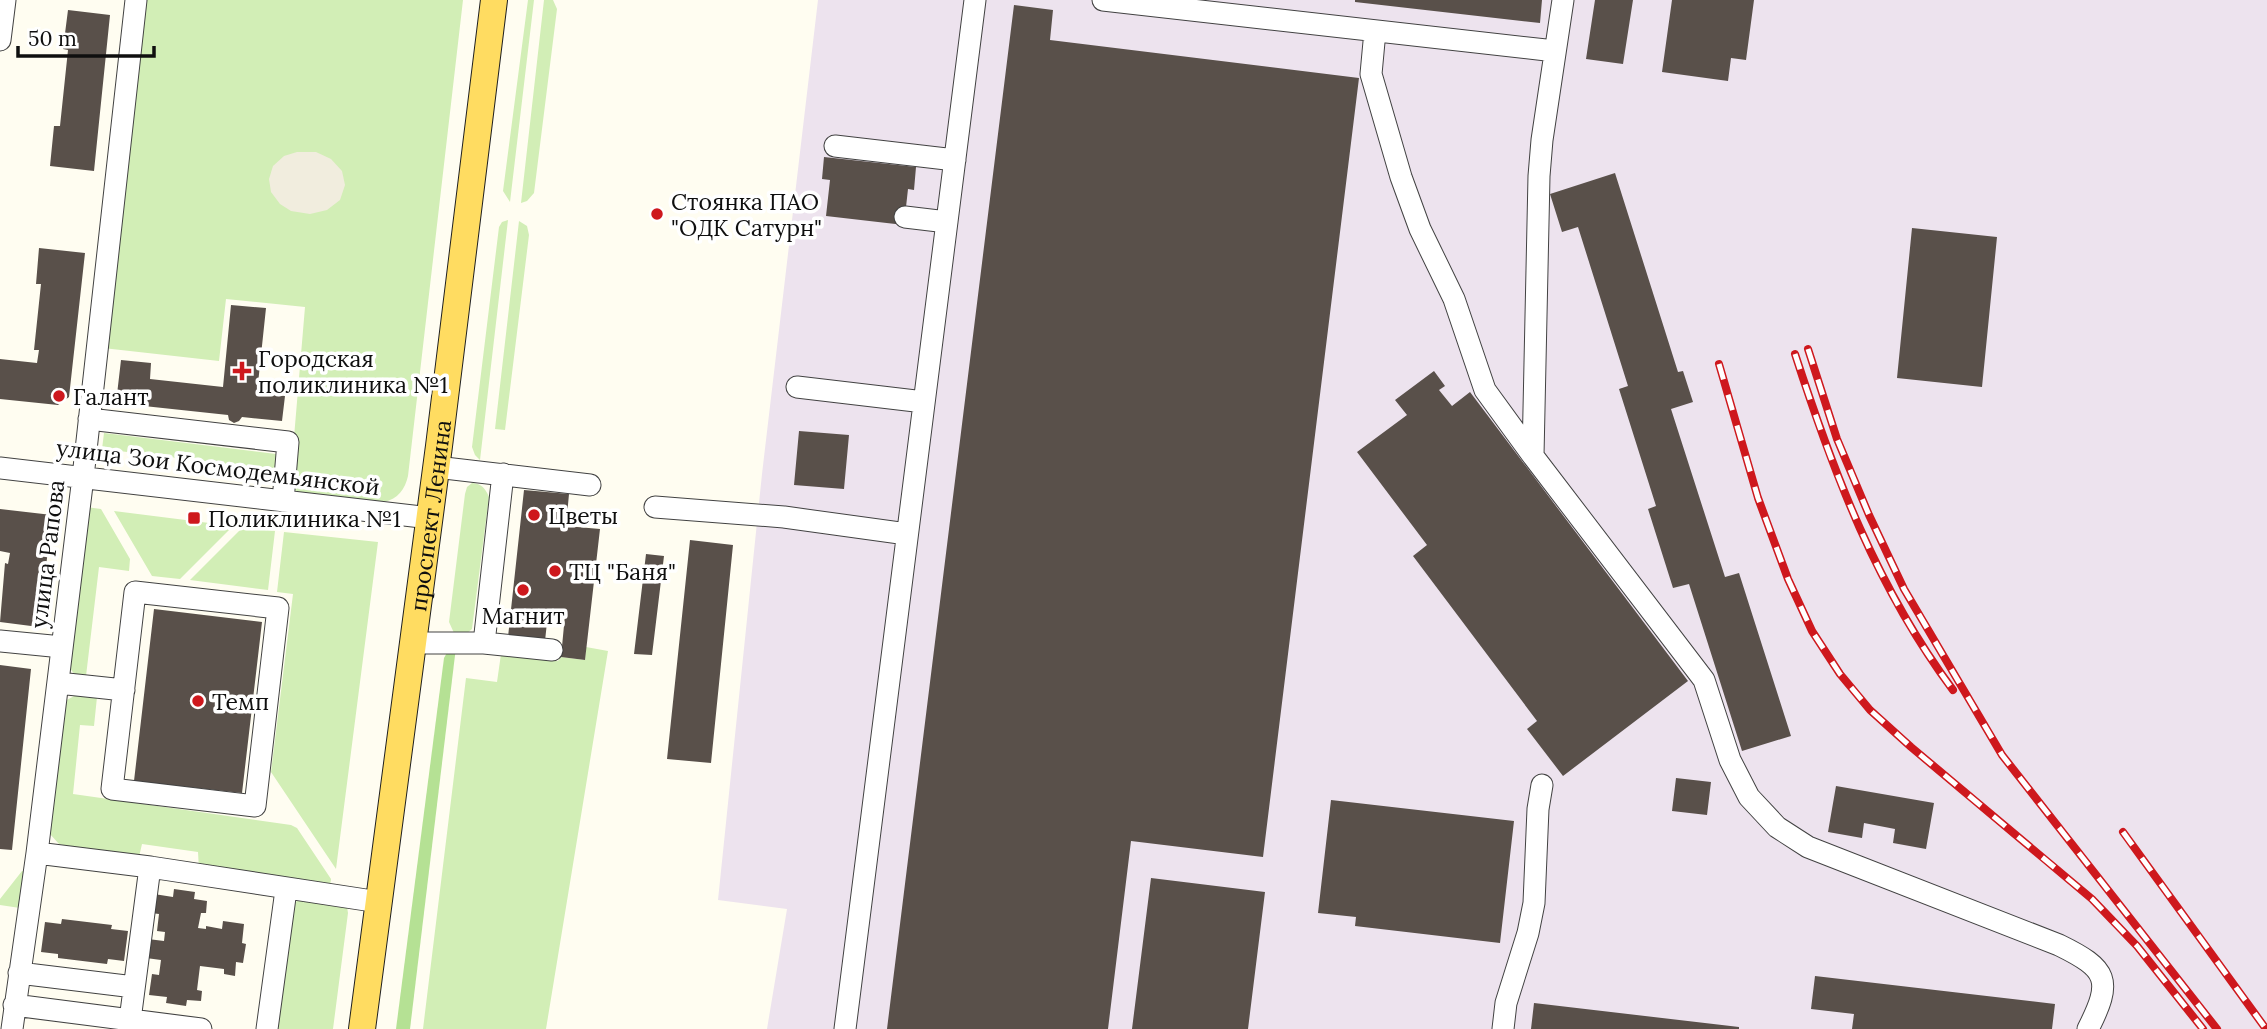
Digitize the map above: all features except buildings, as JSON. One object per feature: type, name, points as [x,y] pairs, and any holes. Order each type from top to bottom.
[{"type":"main road","name":"проспект Ленина","points":[[362,1029],[430,518],[494,0]]},
{"type":"street","points":[[0,40],[5,0]]},
{"type":"street","name":"улица Рапова","points":[[12,1029],[37,853],[83,477],[136,0]]},
{"type":"street","points":[[845,1029],[975,0]]},
{"type":"street","points":[[1103,0],[1555,51]]},
{"type":"street","points":[[1533,456],[1539,176],[1563,0]]},
{"type":"street","points":[[1375,31],[1371,74],[1401,177],[1420,229],[1454,299],[1485,390],[1704,680],[1730,760],[1749,797],[1777,827],[1808,847],[2081,956],[2097,969],[2104,985],[2101,1003],[2088,1029]]},
{"type":"street","points":[[835,146],[955,160]]},
{"type":"street","points":[[905,217],[947,222]]},
{"type":"street","points":[[797,387],[924,402]]},
{"type":"street","points":[[89,419],[288,442],[283,501]]},
{"type":"street","points":[[436,467],[590,485]]},
{"type":"street","name":"улица Зои Космодемьянской","points":[[0,468],[430,518]]},
{"type":"street","points":[[484,643],[503,474]]},
{"type":"street","points":[[655,507],[784,517],[907,534]]},
{"type":"street","points":[[135,592],[278,608],[255,806],[112,789],[124,690],[135,592]]},
{"type":"street","points":[[0,641],[62,647]]},
{"type":"street","points":[[413,643],[484,643],[552,650]]},
{"type":"street","points":[[58,683],[124,690]]},
{"type":"street","points":[[1503,1029],[1506,1003],[1535,904],[1538,809],[1542,785]]},
{"type":"street","points":[[37,853],[150,867],[286,890],[379,902]]},
{"type":"street","points":[[130,1020],[150,867]]},
{"type":"street","points":[[267,1029],[286,890]]},
{"type":"street","points":[[19,974],[134,987]]},
{"type":"street","points":[[14,1005],[99,1023],[130,1020],[201,1029]]},
{"type":"shaded area","points":[[818,0],[2267,0],[2267,1029],[767,1029],[787,909],[718,900],[762,474]]},
{"type":"shaded area","points":[[297,152],[316,152],[331,159],[342,171],[345,185],[340,200],[327,210],[310,214],[291,211],[280,204],[271,192],[269,179],[273,166],[284,156]]},
{"type":"green space","points":[[142,0],[463,0],[408,476],[403,489],[393,499],[384,502],[293,492],[292,461],[305,307],[226,299],[219,361],[103,348]]},
{"type":"green space","points":[[528,0],[534,0],[510,202],[503,191]]},
{"type":"green space","points":[[544,0],[553,0],[557,9],[534,193],[521,203]]},
{"type":"green space","points":[[508,220],[480,460],[472,447],[499,227],[502,222]]},
{"type":"green space","points":[[519,221],[527,226],[529,235],[505,430],[495,429]]},
{"type":"green space","points":[[104,433],[276,454],[280,457],[280,470],[102,449]]},
{"type":"green space","points":[[472,483],[483,487],[489,497],[472,629],[466,634],[454,633],[449,622],[465,494]]},
{"type":"green space","points":[[86,507],[101,509],[130,559],[129,571],[99,567],[86,676],[75,675],[69,667]]},
{"type":"green space","points":[[114,511],[233,526],[180,579],[152,576]]},
{"type":"green space","points":[[243,527],[275,531],[268,590],[190,580]]},
{"type":"green space","points":[[284,532],[378,542],[336,869],[271,772],[293,594],[277,592]]},
{"type":"green space","points":[[456,647],[410,1029],[396,1029],[444,658],[448,651]]},
{"type":"green space","points":[[586,647],[608,651],[546,1029],[423,1029],[466,678],[497,682],[501,654],[558,661],[561,657],[585,660]]},
{"type":"green space","points":[[76,695],[97,697],[94,726],[80,725],[73,794],[291,825],[297,828],[331,879],[330,887],[199,870],[198,852],[142,844],[139,857],[59,844],[50,834],[65,701]]},
{"type":"green space","points":[[22,871],[25,871],[20,908],[0,905],[0,899]]},
{"type":"green space","points":[[303,900],[347,907],[333,1029],[275,1029],[292,905]]},
{"type":"railway","points":[[1808,349],[1837,439],[1904,589],[2002,755],[2217,1029]]},
{"type":"railway","points":[[1795,354],[1825,443],[1860,529],[1902,611],[1953,690]]},
{"type":"railway","points":[[1719,364],[1758,498],[1788,579],[1812,631],[1840,674],[1870,710],[1911,747],[2092,899],[2137,946],[2203,1029]]},
{"type":"railway","points":[[2123,832],[2266,1029]]},
{"type":"place","name":"Стоянка ПАО \"ОДК Сатурн\"","points":[[657,214]]},
{"type":"place","name":"Городская поликлиника №1","points":[[242,371]]},
{"type":"place","name":"Галант","points":[[59,396]]},
{"type":"place","name":"Цветы","points":[[534,515]]},
{"type":"place","name":"Поликлиника №1","points":[[194,518]]},
{"type":"place","name":"ТЦ \"Баня\"","points":[[555,571]]},
{"type":"place","name":"Магнит","points":[[523,590]]},
{"type":"place","name":"Темп","points":[[198,701]]}]
